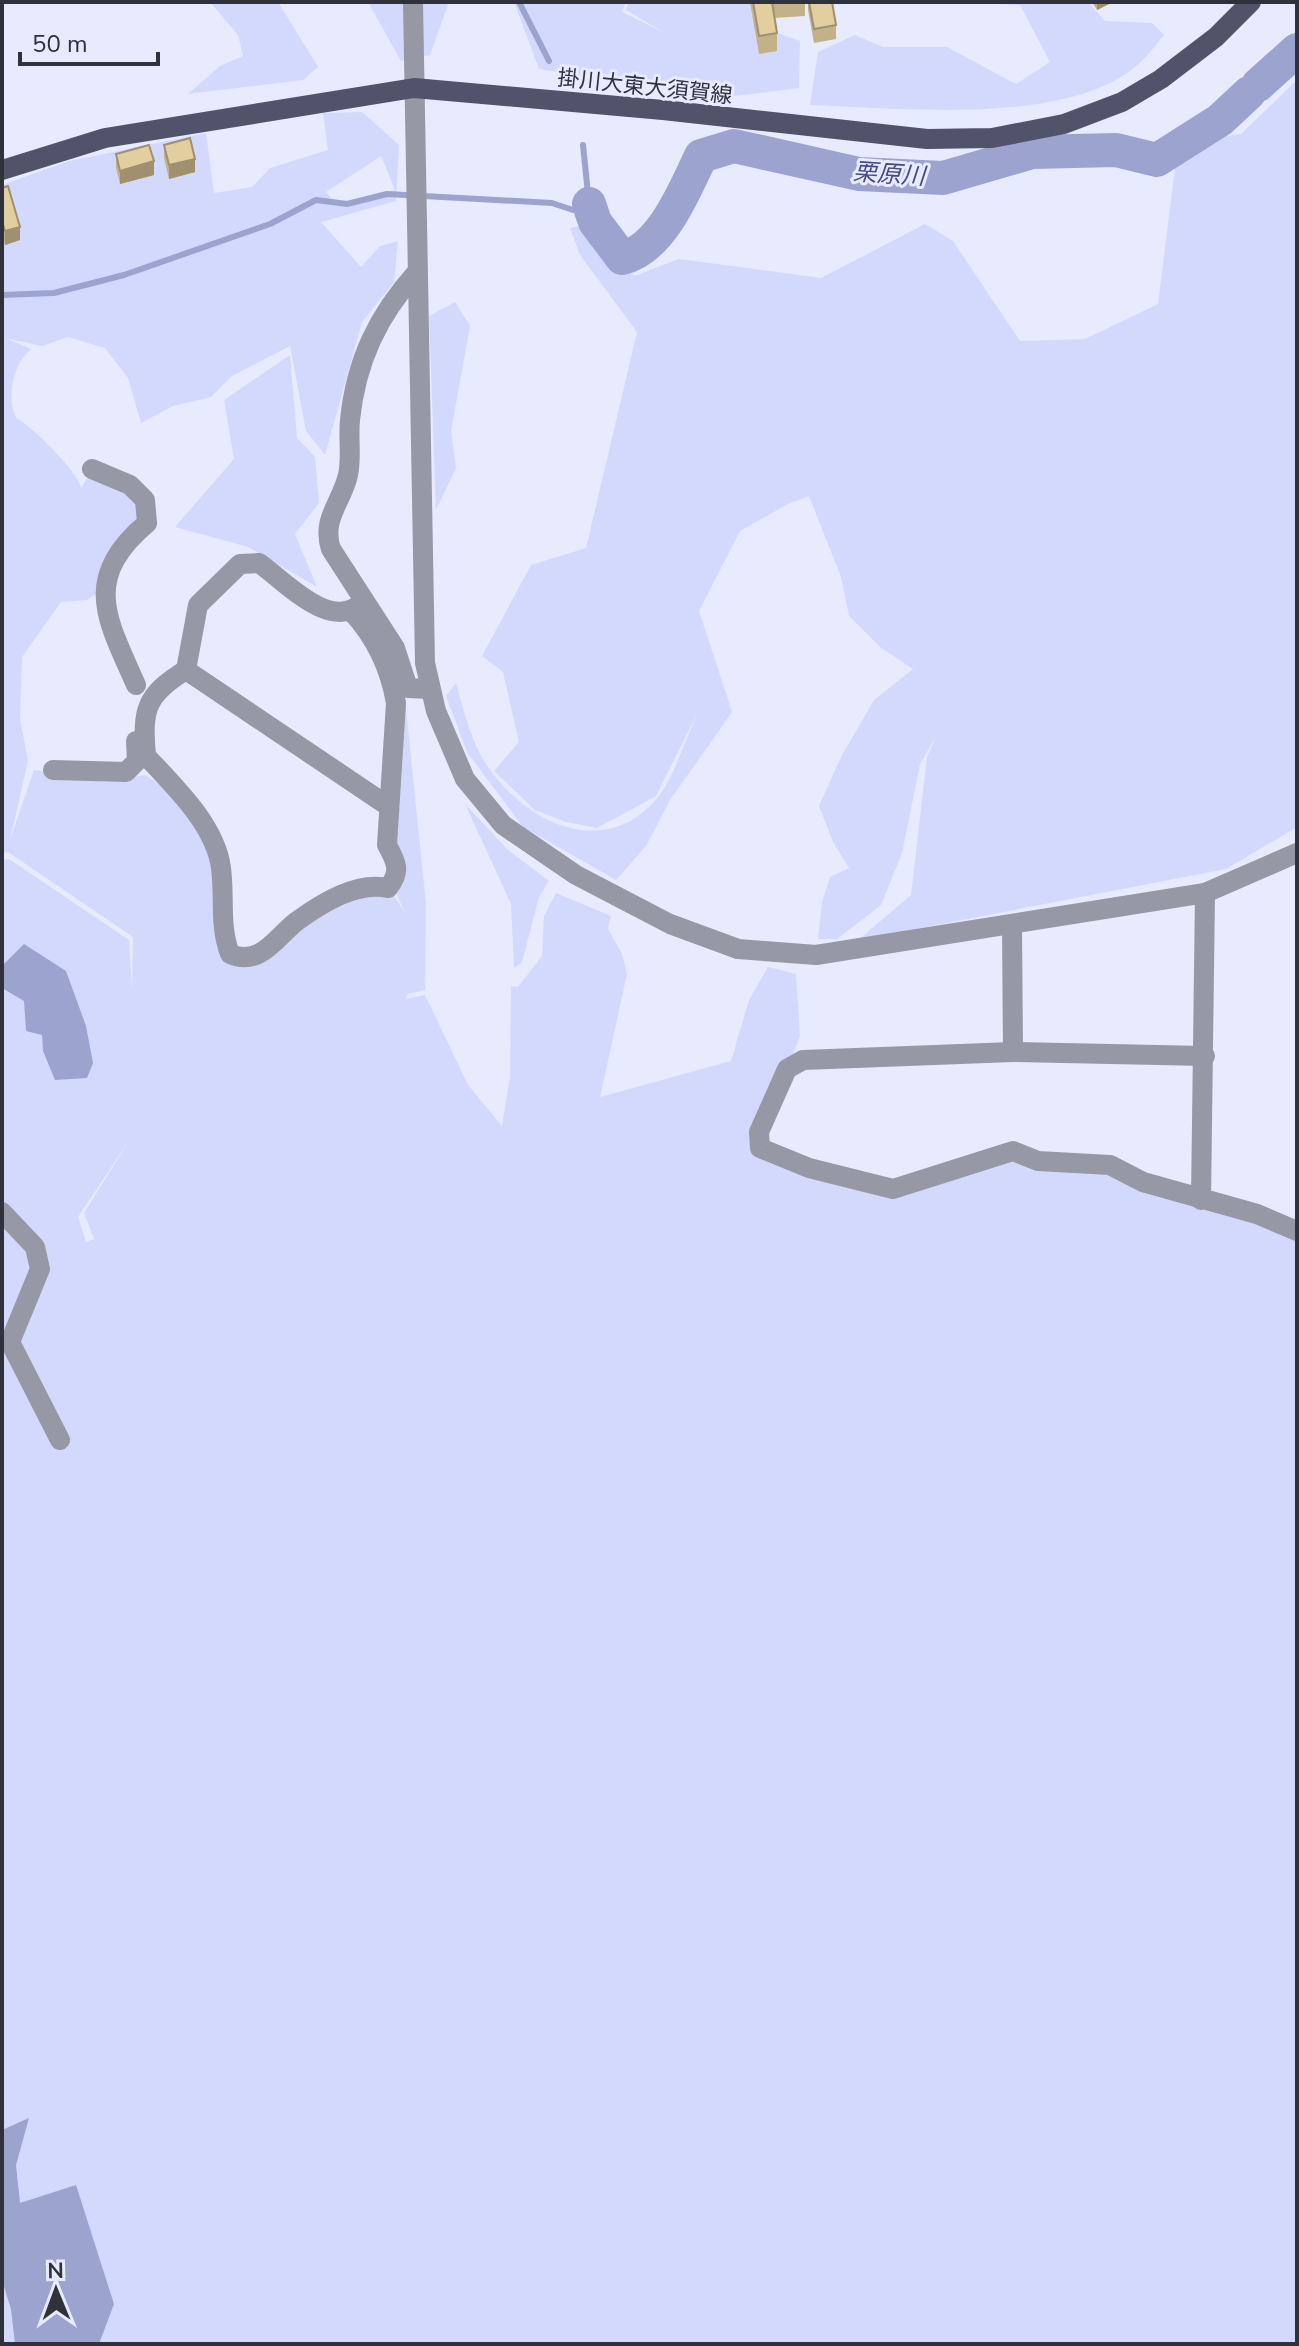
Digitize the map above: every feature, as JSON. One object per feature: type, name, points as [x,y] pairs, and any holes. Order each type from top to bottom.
[{"type":"main road","name":"掛川大東大須賀線","points":[[2,170],[105,138],[414,88],[663,110],[927,139],[992,138],[1064,124],[1122,102],[1216,37],[1251,2]]},
{"type":"street","points":[[413,2],[423,634],[429,689],[465,779],[503,825],[576,875],[670,924],[738,949],[816,955],[1205,893],[1297,853]]},
{"type":"street","points":[[128,639],[137,666],[133,727],[142,751],[210,833],[221,867],[222,934],[230,954],[238,958],[269,949],[296,922],[355,888],[373,885],[388,888],[396,878],[397,863],[387,845],[396,703],[392,680],[331,549],[327,523],[349,471],[350,419],[365,347],[396,295],[417,272]]},
{"type":"street","points":[[92,469],[130,485],[145,500],[147,523],[121,547],[108,580],[105,602],[106,617],[136,685]]},
{"type":"street","points":[[53,770],[126,772],[137,761],[142,751],[147,707],[153,693],[186,670],[198,605],[240,564],[248,561],[259,563],[322,609],[338,614],[358,606]]},
{"type":"street","points":[[358,606],[394,646],[408,688],[429,689]]},
{"type":"street","points":[[186,670],[388,806]]},
{"type":"street","points":[[1201,1200],[1205,893]]},
{"type":"street","points":[[1012,925],[1013,1052]]},
{"type":"street","points":[[1205,1056],[1013,1052],[803,1060],[787,1069],[759,1132],[760,1148],[809,1168],[893,1189],[1013,1151],[1038,1161],[1110,1165],[1143,1182],[1257,1214],[1297,1231]]},
{"type":"street","points":[[2,1212],[35,1247],[40,1269],[10,1342],[60,1440]]},
{"type":"shaded area","points":[[210,2],[278,2],[318,67],[303,80],[188,94],[220,66],[243,56],[238,35]]},
{"type":"shaded area","points":[[368,2],[449,2],[430,55],[401,61]]},
{"type":"shaded area","points":[[514,2],[626,2],[622,12],[663,32],[626,10],[628,2],[751,2],[761,27],[800,41],[799,88],[719,98],[539,69]]},
{"type":"shaded area","points":[[948,2],[1088,2],[1105,21],[1152,23],[1164,35],[1130,71],[1099,88],[1061,100],[1020,106],[931,110],[810,105],[818,52],[855,35],[883,47],[947,47],[1016,84],[1050,62],[1020,5]]},
{"type":"shaded area","points":[[1297,80],[1297,827],[1226,869],[858,940],[911,895],[927,757],[936,736],[920,764],[902,853],[881,905],[837,939],[818,939],[822,902],[830,877],[849,868],[833,842],[819,806],[841,757],[874,700],[913,669],[880,647],[849,616],[841,577],[809,496],[740,531],[699,611],[732,712],[670,800],[646,846],[616,880],[523,827],[467,752],[446,696],[456,683],[474,742],[493,774],[510,793],[551,821],[596,831],[618,826],[639,815],[659,796],[698,712],[656,796],[597,828],[566,822],[535,810],[494,771],[519,742],[503,672],[482,656],[531,565],[586,548],[637,332],[580,255],[570,228],[586,225],[634,276],[679,259],[821,278],[925,224],[953,241],[1020,341],[1085,339],[1158,304],[1178,144],[1241,134]]},
{"type":"shaded area","points":[[362,112],[399,145],[396,201],[321,222],[361,267],[380,246],[398,241],[394,282],[362,322],[325,455],[306,431],[290,346],[232,376],[211,397],[173,406],[141,423],[128,378],[105,348],[68,337],[42,346],[5,338],[31,349],[20,363],[13,381],[12,400],[16,418],[53,450],[81,488],[90,474],[145,500],[107,586],[87,600],[61,602],[22,657],[20,719],[28,761],[10,840],[34,770],[106,782],[145,775],[171,792],[215,860],[215,922],[247,957],[373,885],[394,896],[405,913],[394,888],[387,841],[405,699],[426,904],[425,990],[407,994],[406,999],[425,995],[468,1085],[502,1126],[510,1076],[511,986],[518,987],[542,956],[544,916],[556,893],[611,916],[608,929],[622,954],[627,974],[600,1097],[731,1061],[749,1000],[768,967],[796,974],[800,1036],[755,1146],[893,1189],[1010,1156],[1108,1169],[1297,1234],[1297,2344],[2,2344],[2,860],[9,859],[129,940],[132,990],[133,937],[8,852],[2,853],[2,185],[69,161],[206,133],[214,193],[252,187],[270,168],[328,150],[323,113]],"holes":[[[381,156],[395,190],[338,206],[326,192]],[[130,1139],[84,1213],[94,1239],[86,1242],[78,1217]]]},
{"type":"shaded area","points":[[455,302],[470,326],[451,431],[456,468],[436,510],[429,316]]},
{"type":"shaded area","points":[[290,355],[297,438],[315,457],[319,503],[295,534],[317,587],[248,547],[175,527],[234,459],[224,400]]},
{"type":"shaded area","points":[[465,804],[508,850],[549,881],[539,897],[522,962],[514,968],[511,904]]},
{"type":"shaded area","points":[[24,944],[66,971],[86,1026],[93,1063],[87,1078],[55,1080],[43,1051],[42,1035],[26,1031],[24,1001],[2,988],[2,966]]},
{"type":"shaded area","points":[[29,2118],[16,2165],[20,2203],[76,2185],[114,2304],[99,2344],[15,2344],[11,2309],[2,2280],[2,2130]]},
{"type":"building","points":[[753,2],[772,2],[777,33],[759,36]]},
{"type":"building","points":[[809,2],[832,2],[836,25],[814,29]]},
{"type":"building","points":[[190,138],[195,159],[169,165],[164,145]]},
{"type":"building","points":[[149,145],[154,161],[120,171],[116,154]]},
{"type":"building","points":[[8,186],[20,227],[5,231],[2,188]]},
{"type":"waterway","points":[[519,2],[549,61]]},
{"type":"waterway","name":"栗原川","points":[[1258,85],[1297,50]]},
{"type":"waterway","name":"栗原川","points":[[589,204],[595,222],[622,258],[649,243],[660,230],[680,200],[701,156],[734,146],[859,174],[943,178],[1032,152],[1116,150],[1157,160],[1220,120],[1249,93]]},
{"type":"waterway","points":[[2,295],[54,293],[124,275],[270,224],[316,200],[347,204],[387,194],[552,203],[573,210],[589,204],[583,145]]}]
